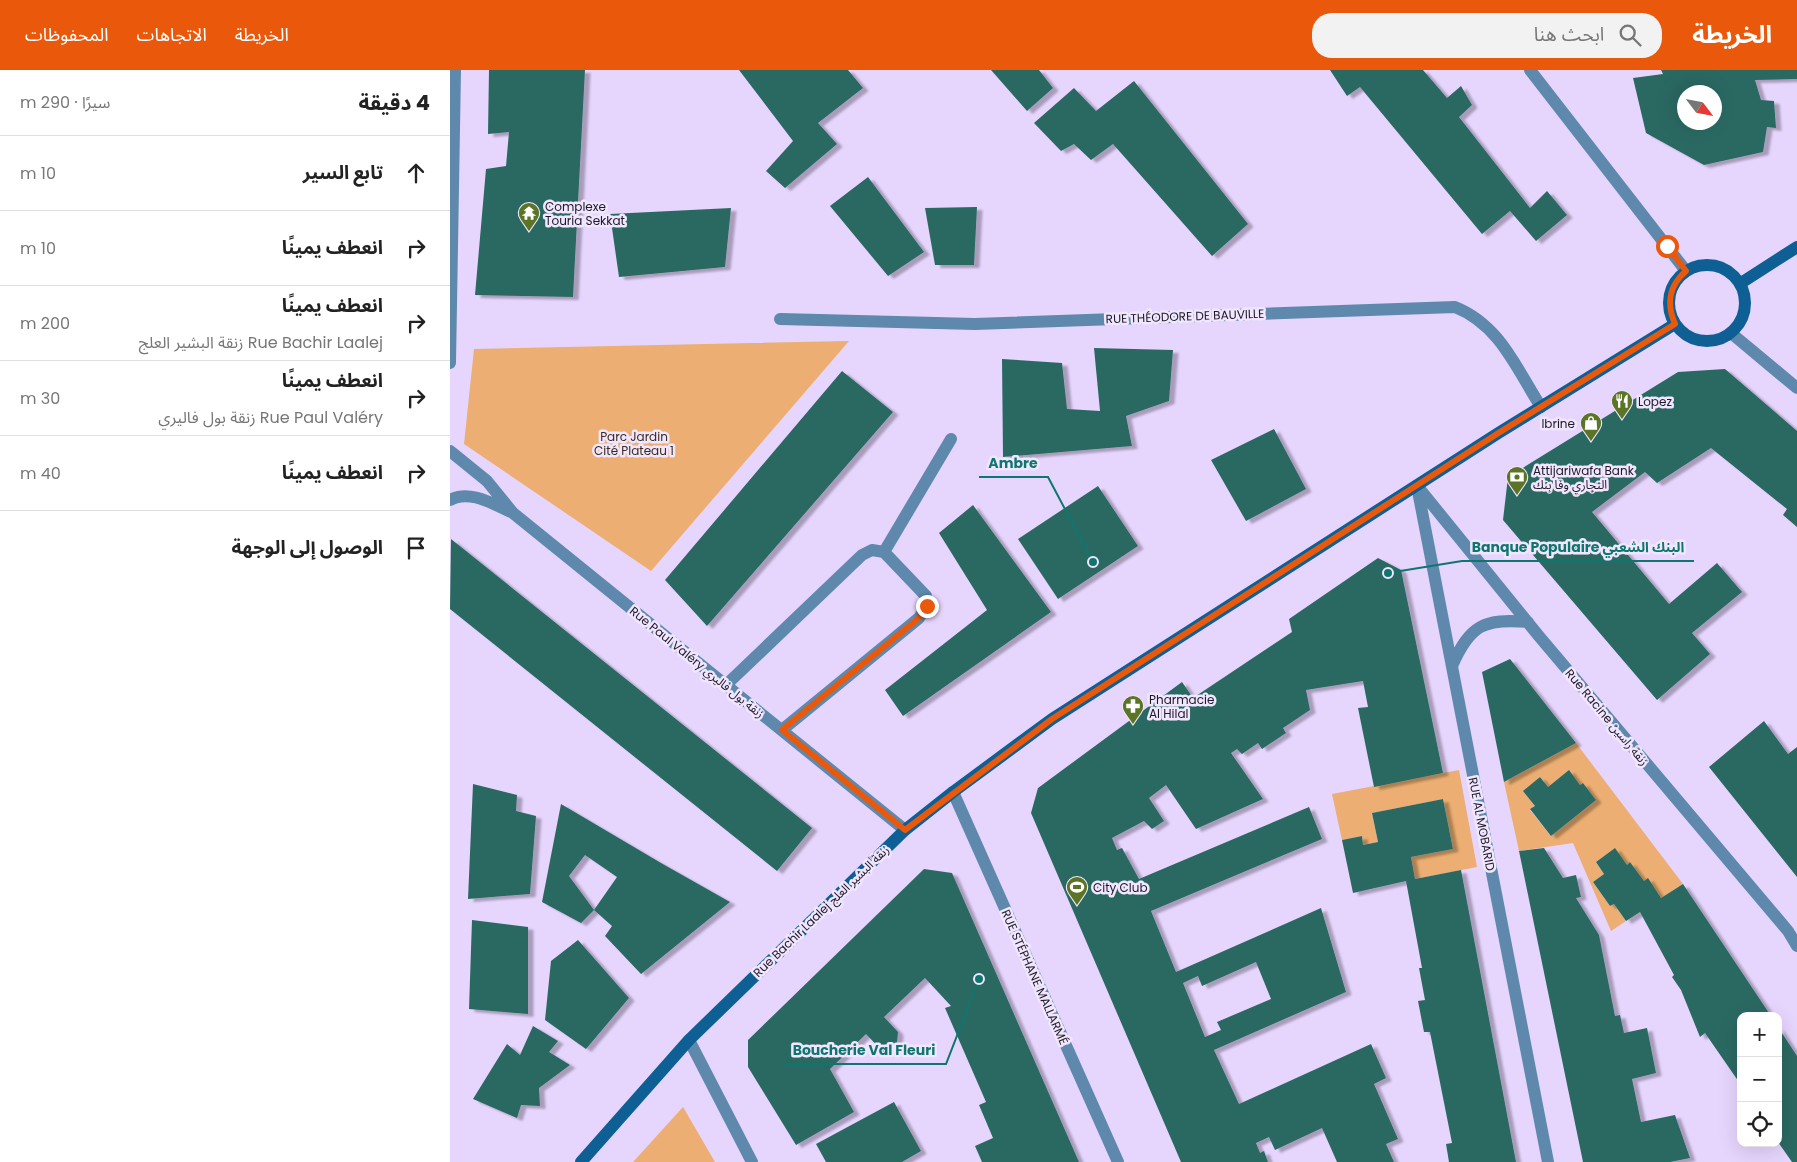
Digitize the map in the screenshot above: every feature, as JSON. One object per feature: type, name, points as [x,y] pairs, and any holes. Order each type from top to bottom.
[{"type":"street","points":[[450,363],[455,70]]},
{"type":"street","points":[[1530,70],[1686,271]]},
{"type":"street","points":[[1741,283],[1797,247]]},
{"type":"street","points":[[1696,265],[1720,266],[1730,272],[1741,283],[1746,302],[1745,314],[1731,333],[1720,340],[1707,342],[1694,340],[1683,334],[1675,324],[1670,313],[1671,289],[1677,279],[1686,271],[1696,265]]},
{"type":"street","name":"RUE THÉODORE DE BAUVILLE","points":[[780,319],[975,324],[1455,307],[1483,322],[1498,337],[1540,407]]},
{"type":"street","name":"Rue Bachir Laalej زنقة البشير العلج","points":[[581,1162],[689,1040],[905,830],[953,792],[1052,719],[1540,407],[1675,324]]},
{"type":"street","points":[[1731,333],[1797,388]]},
{"type":"street","points":[[884,552],[951,439]]},
{"type":"street","name":"Rue Paul Valéry زنقة بول فاليري","points":[[450,451],[487,481],[513,513],[905,830]]},
{"type":"street","name":"Rue Racine زنقة راسين","points":[[1417,486],[1528,622],[1793,934],[1797,946]]},
{"type":"street","name":"RUE AL MOBARID","points":[[1417,486],[1548,1162]]},
{"type":"street","name":"Rue Paul Valéry زنقة بول فاليري","points":[[450,500],[464,496],[474,497],[513,513]]},
{"type":"street","points":[[726,685],[862,555],[872,550],[884,552],[926,596],[927,606],[919,618],[782,730]]},
{"type":"street","points":[[1452,666],[1464,640],[1485,624],[1500,620],[1528,622]]},
{"type":"street","name":"RUE STÉPHANE MALLARMÉ","points":[[953,792],[1118,1162]]},
{"type":"street","points":[[689,1040],[752,1162]]},
{"type":"green space","name":"Parc Jardin Cité Plateau 1","points":[[849,341],[651,571],[464,444],[474,349]]},
{"type":"green space","points":[[1576,743],[1683,884],[1661,898],[1648,879],[1644,881],[1630,862],[1627,865],[1614,849],[1596,862],[1604,874],[1593,882],[1610,906],[1614,904],[1626,921],[1611,931],[1573,843],[1519,851],[1504,782]],"holes":[[[1568,771],[1580,785],[1583,783],[1596,800],[1551,836],[1530,810],[1535,806],[1524,791],[1540,777],[1548,787]]]},
{"type":"green space","points":[[1459,770],[1477,867],[1415,879],[1411,857],[1453,849],[1443,799],[1372,813],[1378,842],[1363,845],[1362,836],[1342,840],[1332,794]]},
{"type":"green space","points":[[683,1107],[715,1162],[633,1162]]},
{"type":"building","name":"Complexe Touria Sekkat","points":[[489,70],[585,70],[573,297],[475,295],[486,169],[506,166],[509,132],[488,134]]},
{"type":"building","points":[[739,70],[848,70],[863,88],[818,123],[837,144],[785,188],[766,171],[793,141]]},
{"type":"building","points":[[991,70],[1039,70],[1053,88],[1027,111]]},
{"type":"building","points":[[1330,70],[1423,70],[1447,98],[1461,86],[1472,105],[1459,117],[1530,208],[1547,191],[1567,215],[1536,241],[1510,211],[1482,234],[1360,87],[1347,96]]},
{"type":"building","points":[[1661,70],[1797,70],[1797,79],[1755,80],[1761,100],[1774,101],[1776,128],[1767,127],[1763,152],[1704,165],[1646,133],[1633,78],[1663,74]]},
{"type":"building","points":[[1134,81],[1248,224],[1212,256],[1113,144],[1091,160],[1074,144],[1061,151],[1034,123],[1074,88],[1096,111]]},
{"type":"building","points":[[868,177],[924,252],[888,276],[830,206]]},
{"type":"building","points":[[977,207],[974,265],[935,265],[925,208]]},
{"type":"building","points":[[731,208],[725,267],[619,277],[610,214]]},
{"type":"building","points":[[1094,348],[1173,350],[1169,401],[1126,416],[1132,446],[1003,457],[1002,359],[1062,363],[1067,409],[1100,411]]},
{"type":"building","points":[[1725,369],[1797,431],[1797,527],[1783,515],[1787,509],[1711,448],[1657,483],[1645,472],[1592,512],[1669,604],[1717,563],[1742,592],[1692,633],[1710,654],[1657,700],[1503,520],[1508,477],[1678,372]]},
{"type":"building","points":[[842,371],[893,412],[707,626],[665,580]]},
{"type":"building","points":[[1274,429],[1306,489],[1246,521],[1211,460]]},
{"type":"building","points":[[1098,486],[1138,546],[1058,599],[1018,539]]},
{"type":"building","points":[[973,505],[1051,612],[903,716],[885,690],[987,610],[939,533]]},
{"type":"building","points":[[451,539],[812,828],[777,871],[450,609]]},
{"type":"building","points":[[1378,558],[1401,570],[1443,773],[1374,787],[1358,708],[1368,707],[1363,681],[1306,690],[1310,710],[1283,728],[1286,733],[1262,749],[1258,743],[1242,754],[1237,749],[1231,753],[1263,799],[1196,829],[1166,785],[1149,798],[1164,821],[1152,829],[1144,821],[1112,838],[1117,850],[1122,848],[1139,879],[1309,807],[1322,839],[1151,911],[1176,972],[1321,908],[1346,992],[1214,1050],[1239,1104],[1371,1044],[1386,1078],[1374,1084],[1398,1139],[1386,1144],[1394,1162],[1337,1162],[1322,1128],[1275,1150],[1269,1137],[1256,1143],[1260,1153],[1264,1151],[1268,1162],[1181,1162],[1031,813],[1038,788],[1182,682],[1193,698],[1292,632],[1289,619]],"holes":[[[1256,962],[1271,999],[1217,1022],[1221,1030],[1205,1037],[1183,983],[1198,976],[1202,986]]]},
{"type":"building","points":[[1510,659],[1576,743],[1504,782],[1482,672]]},
{"type":"building","points":[[1764,721],[1788,754],[1797,747],[1797,877],[1709,767]]},
{"type":"building","points":[[1569,770],[1580,785],[1583,783],[1596,800],[1551,836],[1530,809],[1535,806],[1523,791],[1540,777],[1548,787]]},
{"type":"building","points":[[473,784],[517,795],[516,811],[536,816],[530,894],[468,899]]},
{"type":"building","points":[[1443,799],[1453,849],[1411,857],[1415,879],[1461,870],[1516,1162],[1449,1162],[1446,1144],[1452,1143],[1430,1032],[1424,1032],[1418,1001],[1425,1000],[1419,968],[1422,968],[1406,881],[1353,893],[1342,840],[1362,836],[1363,845],[1378,842],[1372,813]]},
{"type":"building","points":[[561,804],[730,902],[641,974],[605,936],[612,926],[594,910],[581,923],[542,902]],"holes":[[[585,855],[617,877],[594,910],[569,876]]]},
{"type":"building","points":[[1544,848],[1563,878],[1576,875],[1581,897],[1576,898],[1599,935],[1615,1016],[1620,1015],[1624,1033],[1647,1028],[1656,1073],[1632,1079],[1641,1122],[1675,1115],[1690,1158],[1670,1162],[1583,1162],[1519,851]]},
{"type":"building","points":[[1615,848],[1627,865],[1630,862],[1644,881],[1648,878],[1661,898],[1683,884],[1768,1012],[1737,1012],[1737,1079],[1705,1033],[1700,1037],[1681,990],[1672,977],[1674,975],[1640,912],[1626,921],[1614,904],[1610,906],[1593,882],[1604,874],[1596,862]]},
{"type":"building","points":[[924,869],[952,873],[1079,1162],[982,1162],[975,1146],[993,1138],[979,1105],[986,1102],[945,1008],[951,1006],[925,978],[884,1017],[898,1032],[897,1043],[885,1054],[866,1034],[830,1069],[854,1112],[796,1145],[748,1067],[748,1040]]},
{"type":"building","points":[[472,920],[528,927],[528,1014],[469,1009]]},
{"type":"building","points":[[578,940],[629,998],[586,1049],[545,1020],[551,961]]},
{"type":"building","points":[[533,1026],[558,1041],[549,1052],[570,1065],[539,1088],[540,1106],[521,1105],[517,1118],[473,1099],[507,1044],[520,1055]]},
{"type":"building","points":[[1782,1033],[1797,1056],[1797,1162],[1792,1162],[1782,1147]]},
{"type":"building","points":[[894,1102],[921,1151],[902,1162],[826,1162],[816,1144]]},
{"type":"place","name":"Complexe Touria Sekkat","points":[[529,232]]},
{"type":"place","name":"Lopez","points":[[1622,420]]},
{"type":"place","name":"Ibrine","points":[[1591,442]]},
{"type":"place","name":"Attijariwafa Bank التجاري وفا بنك","points":[[1517,496]]},
{"type":"place","name":"Ambre","points":[[1093,562]]},
{"type":"place","name":"Banque Populaire البنك الشعبي","points":[[1388,573]]},
{"type":"place","name":"Pharmacie Al Hilal","points":[[1133,725]]},
{"type":"place","name":"City Club","points":[[1077,906]]},
{"type":"place","name":"Boucherie Val Fleuri","points":[[979,979]]},
{"type":"route","points":[[927,606],[919,618],[782,730],[905,830],[1052,719],[1500,432],[1675,324],[1670,313],[1671,289],[1677,279],[1686,271],[1667,246]]}]
